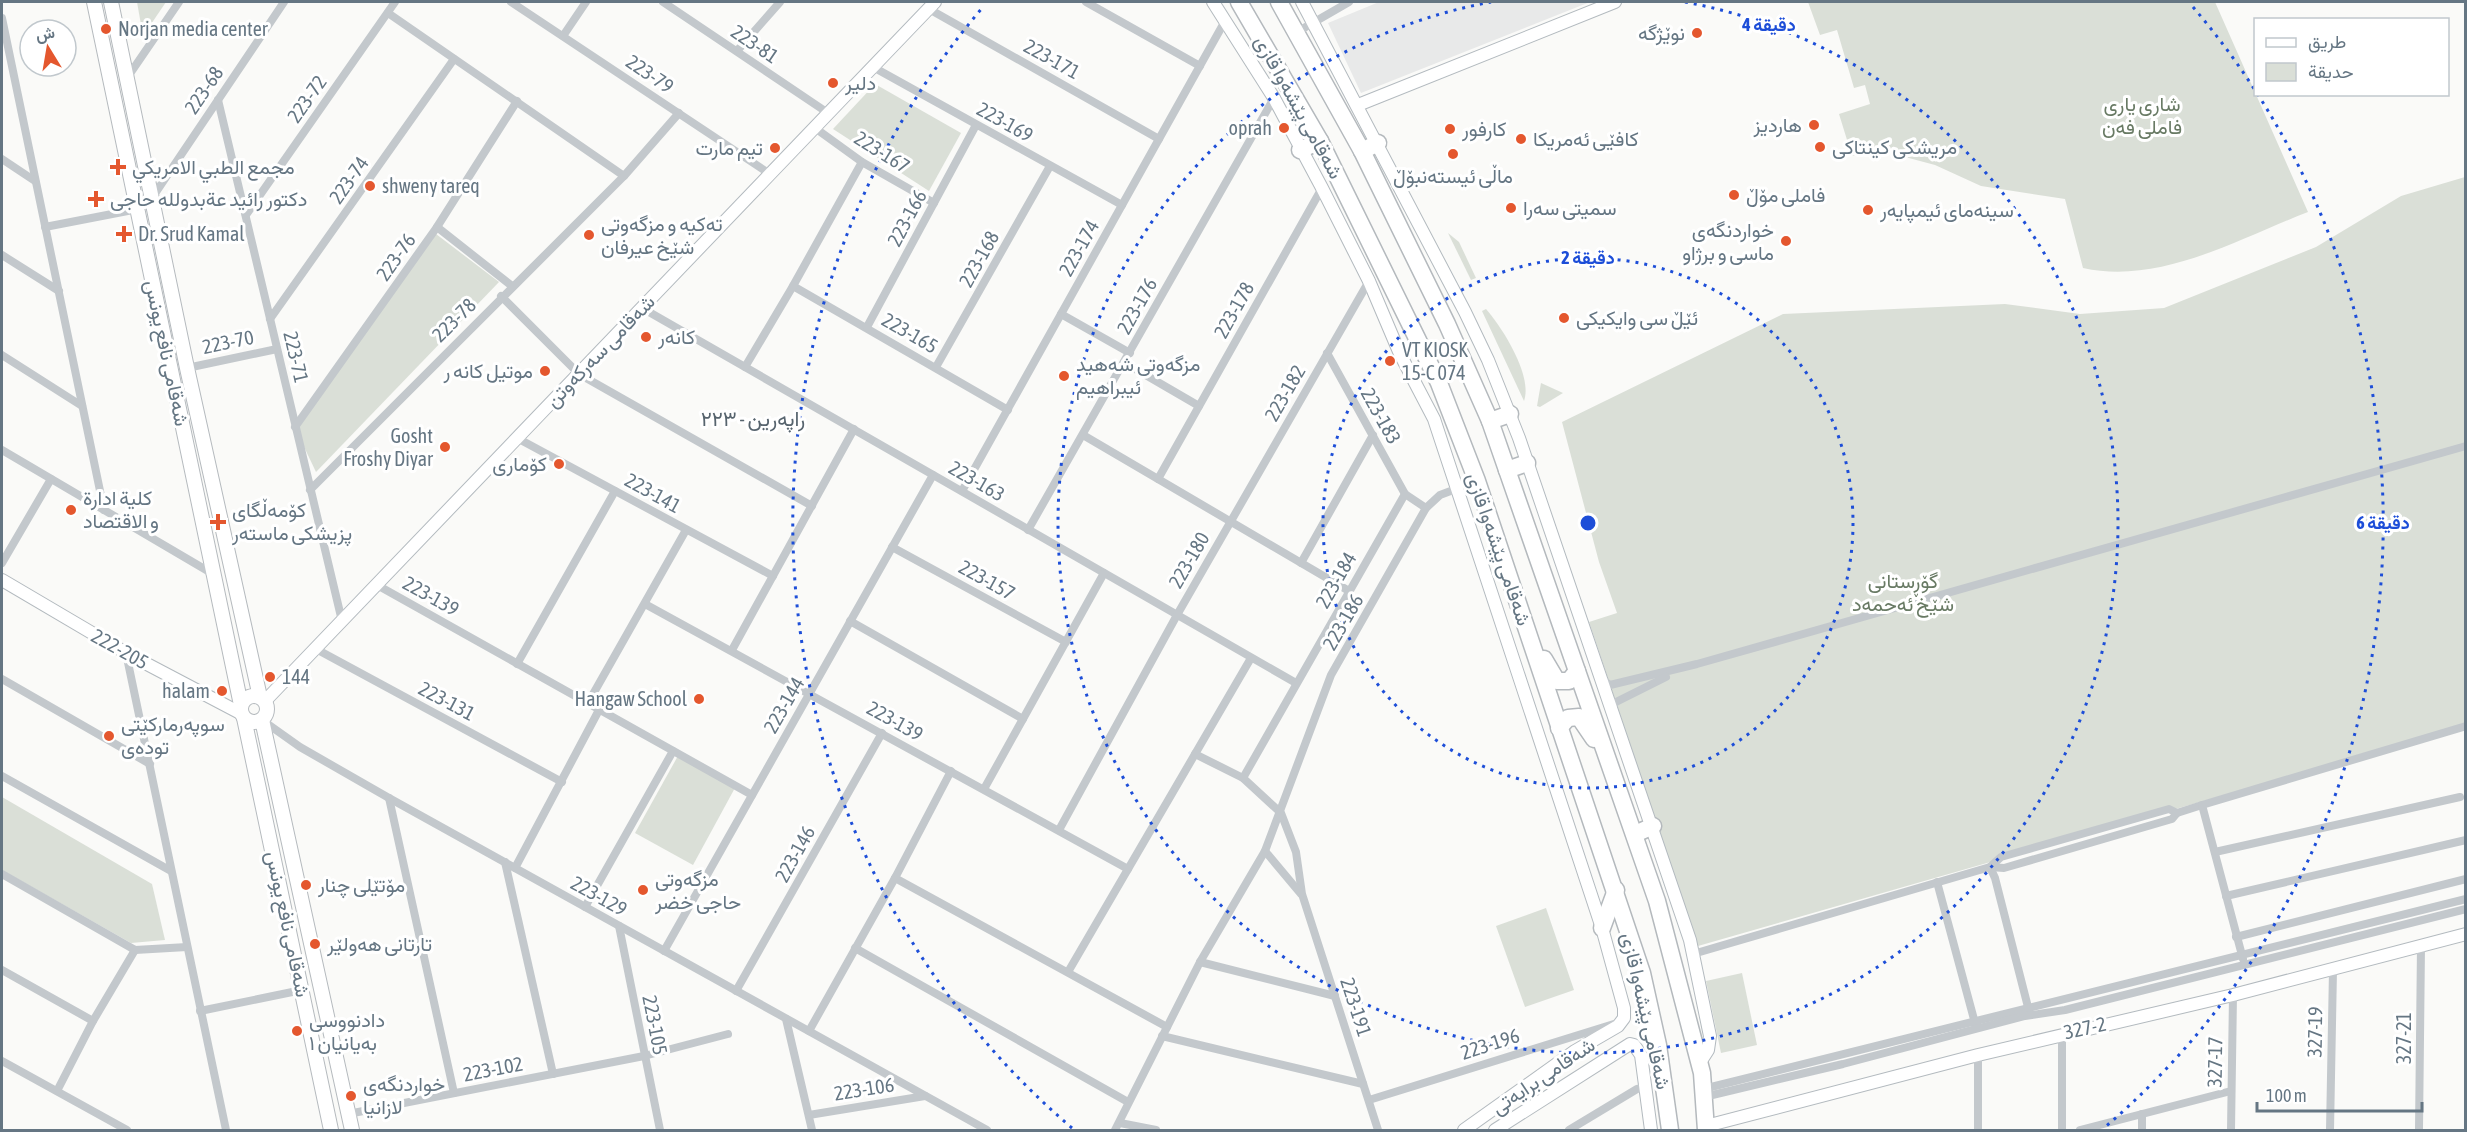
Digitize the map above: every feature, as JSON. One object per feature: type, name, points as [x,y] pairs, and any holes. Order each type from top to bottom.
[{"type":"highway","name":"شەقامی پێشەوا قازی","points":[[1239,2],[1320,141],[1420,339],[1477,481],[1642,973],[1664,1085],[1670,1131]]},
{"type":"highway","name":"شەقامی پێشەوا قازی","points":[[1279,2],[1362,151],[1447,324],[1490,421],[1635,834],[1667,935],[1699,1064],[1706,1128]]},
{"type":"highway","points":[[1300,150],[1320,141]]},
{"type":"highway","points":[[1362,151],[1378,143]]},
{"type":"highway","points":[[1490,421],[1510,414]]},
{"type":"highway","points":[[1507,470],[1527,463]]},
{"type":"highway","points":[[1522,618],[1557,681],[1569,681],[1577,671]]},
{"type":"highway","points":[[1559,728],[1568,718],[1579,717],[1586,723],[1611,768]]},
{"type":"highway","points":[[1635,834],[1653,826]]},
{"type":"highway","points":[[1602,928],[1616,890]]},
{"type":"highway","points":[[1647,1087],[1664,1085]]},
{"type":"main road","name":"شەقامی نافع یونس","points":[[94,2],[331,1131]]},
{"type":"main road","name":"شەقامی نافع یونس","points":[[111,2],[187,368],[267,709],[262,720],[352,1131]]},
{"type":"main road","points":[[119,120],[135,117]]},
{"type":"main road","points":[[262,720],[255,722],[242,713],[248,697],[263,699]]},
{"type":"street","points":[[127,79],[178,2]]},
{"type":"street","name":"223-68","points":[[152,198],[284,2]]},
{"type":"street","name":"223-72","points":[[246,215],[396,2]]},
{"type":"street","name":"223-79","points":[[511,2],[770,174]]},
{"type":"street","points":[[563,36],[586,2]]},
{"type":"street","name":"223-81","points":[[663,2],[828,113]]},
{"type":"street","points":[[737,51],[780,2]]},
{"type":"street","points":[[1086,2],[1200,66]]},
{"type":"street","points":[[1213,2],[1274,98],[1322,188],[1369,281],[1400,354],[1434,419],[1602,928],[1624,1008],[1622,1021]]},
{"type":"street","points":[[1302,2],[1378,143],[1479,341],[1510,414],[1599,678],[1653,826],[1693,954],[1710,1036],[1708,1050],[1699,1064]]},
{"type":"street","points":[[1297,32],[1349,2]]},
{"type":"street","points":[[1358,105],[1615,2]]},
{"type":"street","name":"شەقامی سەرکەوتن","points":[[263,699],[342,621],[932,5]]},
{"type":"street","name":"223-171","points":[[932,5],[1159,139]]},
{"type":"street","points":[[388,13],[624,176]]},
{"type":"street","points":[[2,18],[104,510]]},
{"type":"street","name":"223-174","points":[[962,492],[1225,21]]},
{"type":"street","points":[[2,59],[11,65]]},
{"type":"street","name":"223-74","points":[[270,320],[454,59]]},
{"type":"street","name":"223-169","points":[[873,67],[1122,205]]},
{"type":"street","name":"223-176","points":[[1028,530],[1274,98]]},
{"type":"street","name":"223-71","points":[[218,100],[342,621]]},
{"type":"street","name":"223-76","points":[[295,427],[437,227],[517,101]]},
{"type":"street","name":"223-78","points":[[310,490],[501,296],[624,176],[679,113]]},
{"type":"street","name":"223-166","points":[[867,327],[976,124]]},
{"type":"street","name":"223-167","points":[[814,128],[862,162],[934,203]]},
{"type":"street","points":[[2,159],[36,181]]},
{"type":"street","points":[[745,367],[862,162]]},
{"type":"street","name":"223-168","points":[[936,367],[1050,166]]},
{"type":"street","name":"223-178","points":[[1158,479],[1322,188]]},
{"type":"street","points":[[45,226],[138,209]]},
{"type":"street","points":[[437,227],[512,286]]},
{"type":"street","points":[[2,255],[58,291]]},
{"type":"street","name":"223-182","points":[[1230,521],[1369,281]]},
{"type":"street","name":"223-165","points":[[793,286],[1008,410]]},
{"type":"street","points":[[501,296],[579,374],[812,506]]},
{"type":"street","name":"223-163","points":[[642,308],[1296,683]]},
{"type":"street","points":[[1061,314],[1130,353]]},
{"type":"street","name":"223-70","points":[[187,368],[277,349]]},
{"type":"street","name":"223-183","points":[[1327,353],[1405,494]]},
{"type":"street","points":[[2,355],[82,406]]},
{"type":"street","points":[[1125,363],[1199,405]]},
{"type":"street","points":[[732,650],[854,429]]},
{"type":"street","points":[[1083,435],[1349,591]]},
{"type":"street","points":[[1301,563],[1373,435]]},
{"type":"street","name":"223-141","points":[[517,438],[773,576]]},
{"type":"street","points":[[1599,678],[1610,685],[1697,664],[2466,446]]},
{"type":"street","points":[[2,450],[213,574]]},
{"type":"street","name":"223-144","points":[[664,951],[933,475]]},
{"type":"street","points":[[2,563],[51,479]]},
{"type":"street","name":"223-186","points":[[1118,1127],[1128,1102],[1200,962],[1265,851],[1331,675],[1426,508],[1440,495],[1458,486],[1477,481]]},
{"type":"street","points":[[517,664],[615,491]]},
{"type":"street","points":[[1405,494],[1426,508]]},
{"type":"street","name":"223-184","points":[[1243,778],[1405,494]]},
{"type":"street","name":"223-180","points":[[1059,830],[1230,521]]},
{"type":"street","points":[[588,704],[686,530]]},
{"type":"street","name":"223-157","points":[[892,547],[1066,642]]},
{"type":"street","points":[[984,789],[1104,573]]},
{"type":"street","name":"222-205","points":[[2,580],[126,653],[242,713]]},
{"type":"street","name":"223-139","points":[[376,585],[752,795]]},
{"type":"street","name":"223-139","points":[[645,604],[1128,869]]},
{"type":"street","points":[[850,621],[1023,719]]},
{"type":"street","name":"223-131","points":[[315,649],[562,782]]},
{"type":"street","points":[[126,653],[226,1131]]},
{"type":"street","points":[[1068,972],[1251,658]]},
{"type":"street","points":[[1610,709],[1616,702],[1644,686],[1697,664]]},
{"type":"street","points":[[2,679],[150,764]]},
{"type":"street","points":[[515,868],[599,710]]},
{"type":"street","name":"223-129","points":[[262,720],[300,747],[389,798],[987,1131]]},
{"type":"street","points":[[1693,954],[1990,867],[2001,857],[2169,809],[2177,813],[2466,726]]},
{"type":"street","name":"223-146","points":[[736,991],[882,733]]},
{"type":"street","points":[[585,907],[673,751]]},
{"type":"street","points":[[1195,754],[1243,778],[1281,813],[1296,852],[1302,894]]},
{"type":"street","points":[[809,1031],[895,878],[951,771]]},
{"type":"street","points":[[2,776],[171,872]]},
{"type":"street","points":[[389,798],[454,1094]]},
{"type":"street","points":[[2215,852],[2460,798]]},
{"type":"street","points":[[2202,805],[2245,965]]},
{"type":"street","points":[[2226,896],[2466,840]]},
{"type":"street","points":[[1265,851],[1302,894]]},
{"type":"street","points":[[505,862],[553,1074]]},
{"type":"street","points":[[1990,867],[2029,1011]]},
{"type":"street","points":[[2,874],[135,950],[187,947]]},
{"type":"street","points":[[895,878],[1167,1027]]},
{"type":"street","points":[[2236,937],[2466,879]]},
{"type":"street","points":[[1937,882],[1976,1025]]},
{"type":"street","name":"223-191","points":[[1302,894],[1378,1131]]},
{"type":"street","points":[[1703,1093],[2466,899]]},
{"type":"street","points":[[2029,1011],[2066,1010],[2466,909]]},
{"type":"street","name":"223-105","points":[[619,926],[660,1131]]},
{"type":"street","name":"327-2","points":[[1706,1128],[1725,1126],[1978,1055],[2233,995],[2466,934]]},
{"type":"street","name":"327-21","points":[[2419,1131],[2421,946]]},
{"type":"street","points":[[855,948],[1128,1102]]},
{"type":"street","points":[[57,1091],[93,1021],[135,950]]},
{"type":"street","points":[[1200,962],[1335,996]]},
{"type":"street","points":[[2,970],[93,1021]]},
{"type":"street","name":"327-19","points":[[2330,1131],[2332,970]]},
{"type":"street","points":[[200,1011],[302,990]]},
{"type":"street","name":"327-17","points":[[2231,1131],[2233,995]]},
{"type":"street","points":[[786,1019],[812,1131]]},
{"type":"street","name":"223-196","points":[[1369,1100],[1622,1021]]},
{"type":"street","name":"شەقامی برایەتی","points":[[1471,1129],[1622,1021]]},
{"type":"street","name":"223-102","points":[[348,1114],[644,1056],[728,1034]]},
{"type":"street","points":[[2062,1034],[2062,1131]]},
{"type":"street","points":[[1162,1036],[1363,1084]]},
{"type":"street","name":"شەقامی برایەتی","points":[[1495,1131],[1625,1045],[1634,1045],[1641,1055],[1647,1087]]},
{"type":"street","points":[[1978,1055],[1978,1131]]},
{"type":"street","points":[[2,1061],[127,1131]]},
{"type":"street","points":[[1569,1131],[1638,1089],[1647,1087],[1651,1131]]},
{"type":"street","points":[[2080,1131],[2231,1091]]},
{"type":"street","name":"223-106","points":[[809,1115],[925,1096]]},
{"type":"street","points":[[2142,1114],[2142,1131]]},
{"type":"street","points":[[1118,1127],[1156,1131]]},
{"type":"shaded area","points":[[1379,2],[1590,2],[1361,93],[1328,23]]},
{"type":"green space","points":[[137,2],[166,2],[143,36]]},
{"type":"green space","name":"شاری یاری فاملی فەن","points":[[1808,2],[2215,2],[2254,90],[2254,96],[2257,96],[2308,212],[2198,257],[2170,265],[2112,272],[2083,268],[2065,199],[1981,186],[1935,165],[1890,153],[1874,150],[1852,156],[1839,114],[1870,104],[1865,85],[1854,88],[1837,30],[1820,35]]},
{"type":"green space","points":[[875,84],[961,133],[929,191],[833,129]]},
{"type":"green space","name":"گۆڕستانی شێخ ئەحمەد","points":[[2465,177],[2465,726],[1698,946],[1589,622],[1617,613],[1599,562],[1562,422],[1783,314],[2005,304],[2080,314],[2164,308],[2316,247],[2401,196]]},
{"type":"green space","points":[[1448,233],[1459,242],[1476,278],[1471,280]]},
{"type":"green space","points":[[436,234],[499,282],[316,472],[296,430]]},
{"type":"green space","points":[[1486,309],[1500,327],[1520,366],[1526,391],[1524,401],[1482,311]]},
{"type":"green space","points":[[1541,383],[1563,393],[1540,407],[1537,406]]},
{"type":"green space","points":[[679,754],[736,786],[693,865],[635,833]]},
{"type":"green space","points":[[2,797],[152,884],[165,940],[131,943],[2,870]]},
{"type":"green space","points":[[1546,908],[1574,990],[1525,1007],[1496,926]]},
{"type":"green space","points":[[1742,973],[1757,1045],[1721,1053],[1706,981]]},
{"type":"place","name":"Norjan media center","points":[[106,29]]},
{"type":"place","name":"نوێژگە","points":[[1697,33]]},
{"type":"place","name":"دلير","points":[[833,83]]},
{"type":"place","name":"هاردیز","points":[[1814,125]]},
{"type":"place","name":"oprah","points":[[1284,128]]},
{"type":"place","name":"کارفور","points":[[1450,129]]},
{"type":"place","name":"کافێی ئەمریکا","points":[[1521,139]]},
{"type":"place","name":"مریشکی کینتاکی","points":[[1820,147]]},
{"type":"place","name":"تیم مارت","points":[[775,148]]},
{"type":"place","name":"ماڵی ئیستەنبۆڵ","points":[[1453,154]]},
{"type":"place","name":"مجمع الطبي الامريكي","points":[[118,167]]},
{"type":"place","name":"shweny tareq","points":[[370,186]]},
{"type":"place","name":"فاملی مۆڵ","points":[[1734,195]]},
{"type":"place","name":"دكتور رائيد عةبدولله حاجى","points":[[96,199]]},
{"type":"place","name":"سمیتی سەرا","points":[[1511,208]]},
{"type":"place","name":"سینەمای ئیمپایەر","points":[[1868,210]]},
{"type":"place","name":"Dr. Srud Kamal","points":[[124,234]]},
{"type":"place","name":"تەکیە و مزگەوتی شێخ عیرفان","points":[[589,235]]},
{"type":"place","name":"خواردنگەی ماسی و برژاو","points":[[1786,241]]},
{"type":"place","name":"ئێڵ سی وایکیکی","points":[[1564,318]]},
{"type":"place","name":"کانەر","points":[[646,337]]},
{"type":"place","name":"VT KIOSK 15-C 074","points":[[1390,361]]},
{"type":"place","name":"موتيل كانه ر","points":[[545,371]]},
{"type":"place","name":"مزگەوتی شەهید ئیبراهیم","points":[[1064,376]]},
{"type":"place","name":"Gosht Froshy Diyar","points":[[445,447]]},
{"type":"place","name":"كۆماری","points":[[559,464]]},
{"type":"place","name":"كلية ادارة و الاقتصاد","points":[[71,510]]},
{"type":"place","name":"کۆمەڵگای پزیشکی ماستەر","points":[[218,522]]},
{"type":"place","name":"144","points":[[270,677]]},
{"type":"place","name":"halam","points":[[222,691]]},
{"type":"place","name":"Hangaw School","points":[[699,699]]},
{"type":"place","name":"سوپەرمارکێتی تودەی","points":[[109,736]]},
{"type":"place","name":"مۆتێلی چنار","points":[[306,885]]},
{"type":"place","name":"مزگه‌وتی حاجی خضر","points":[[643,890]]},
{"type":"place","name":"تارتانی هەولێر","points":[[315,944]]},
{"type":"place","name":"دادنووسی بەیانیان ١","points":[[297,1031]]},
{"type":"place","name":"خواردنگەی لازانیا","points":[[351,1096]]},
{"type":"district","name":"راپەرین - ٢٢٣","points":[[753,419]]}]
